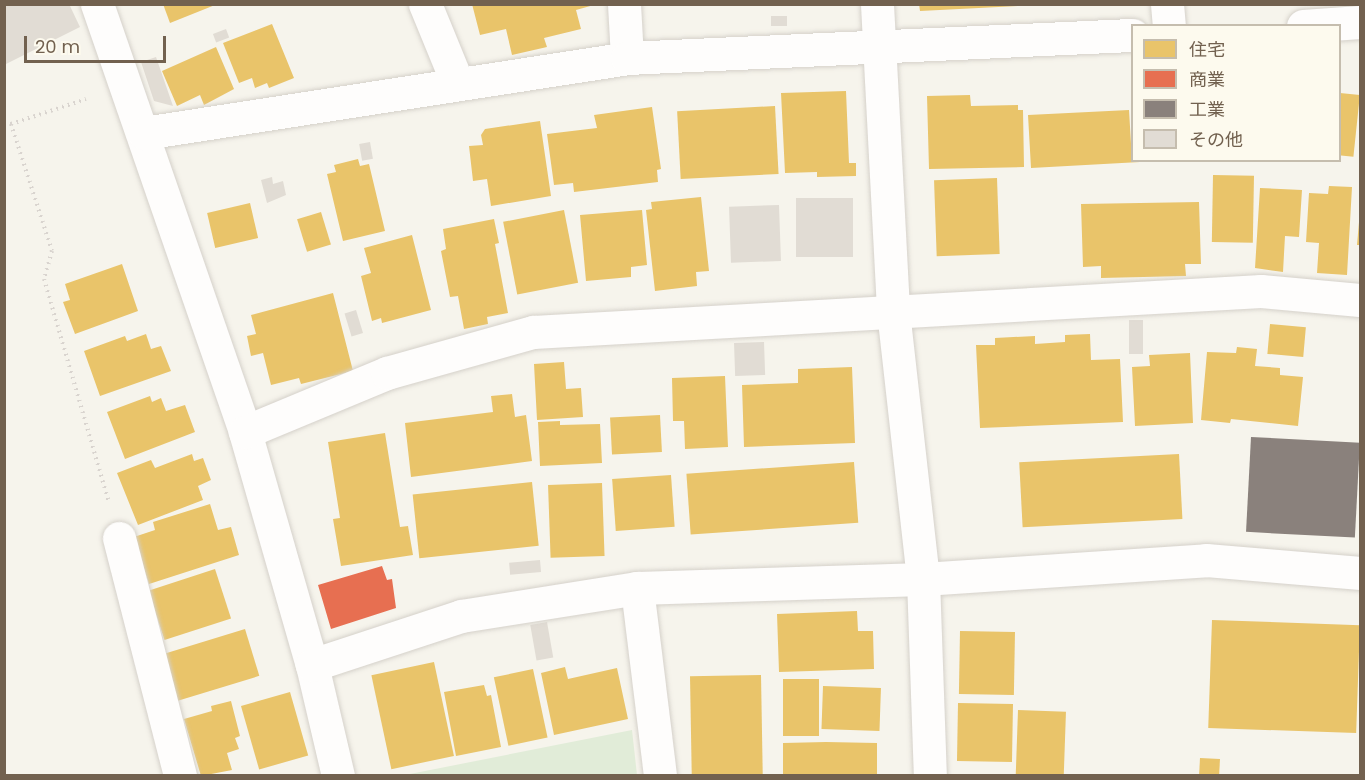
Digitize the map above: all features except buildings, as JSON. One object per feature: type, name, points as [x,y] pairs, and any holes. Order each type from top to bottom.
[{"type":"street","points":[[97,4],[144,133],[150,159],[245,432],[312,665],[338,776]]},
{"type":"street","points":[[425,4],[457,82]]},
{"type":"street","points":[[624,4],[627,57]]},
{"type":"street","points":[[877,4],[893,311],[923,579],[930,776]]},
{"type":"street","points":[[1167,4],[1168,24]]},
{"type":"street","points":[[1332,24],[1360,22]]},
{"type":"street","points":[[144,133],[627,57],[1131,35]]},
{"type":"street","points":[[245,432],[387,373],[533,332],[1261,291],[1360,300]]},
{"type":"street","points":[[119,538],[180,776]]},
{"type":"street","points":[[312,665],[461,616],[637,588],[923,579],[1206,560],[1360,573]]},
{"type":"street","points":[[637,588],[660,776]]},
{"type":"path","points":[[4,124],[11,124],[126,85]]},
{"type":"path","points":[[11,124],[52,251],[44,279],[119,538]]},
{"type":"green space","points":[[632,730],[637,775],[405,775]]}]
